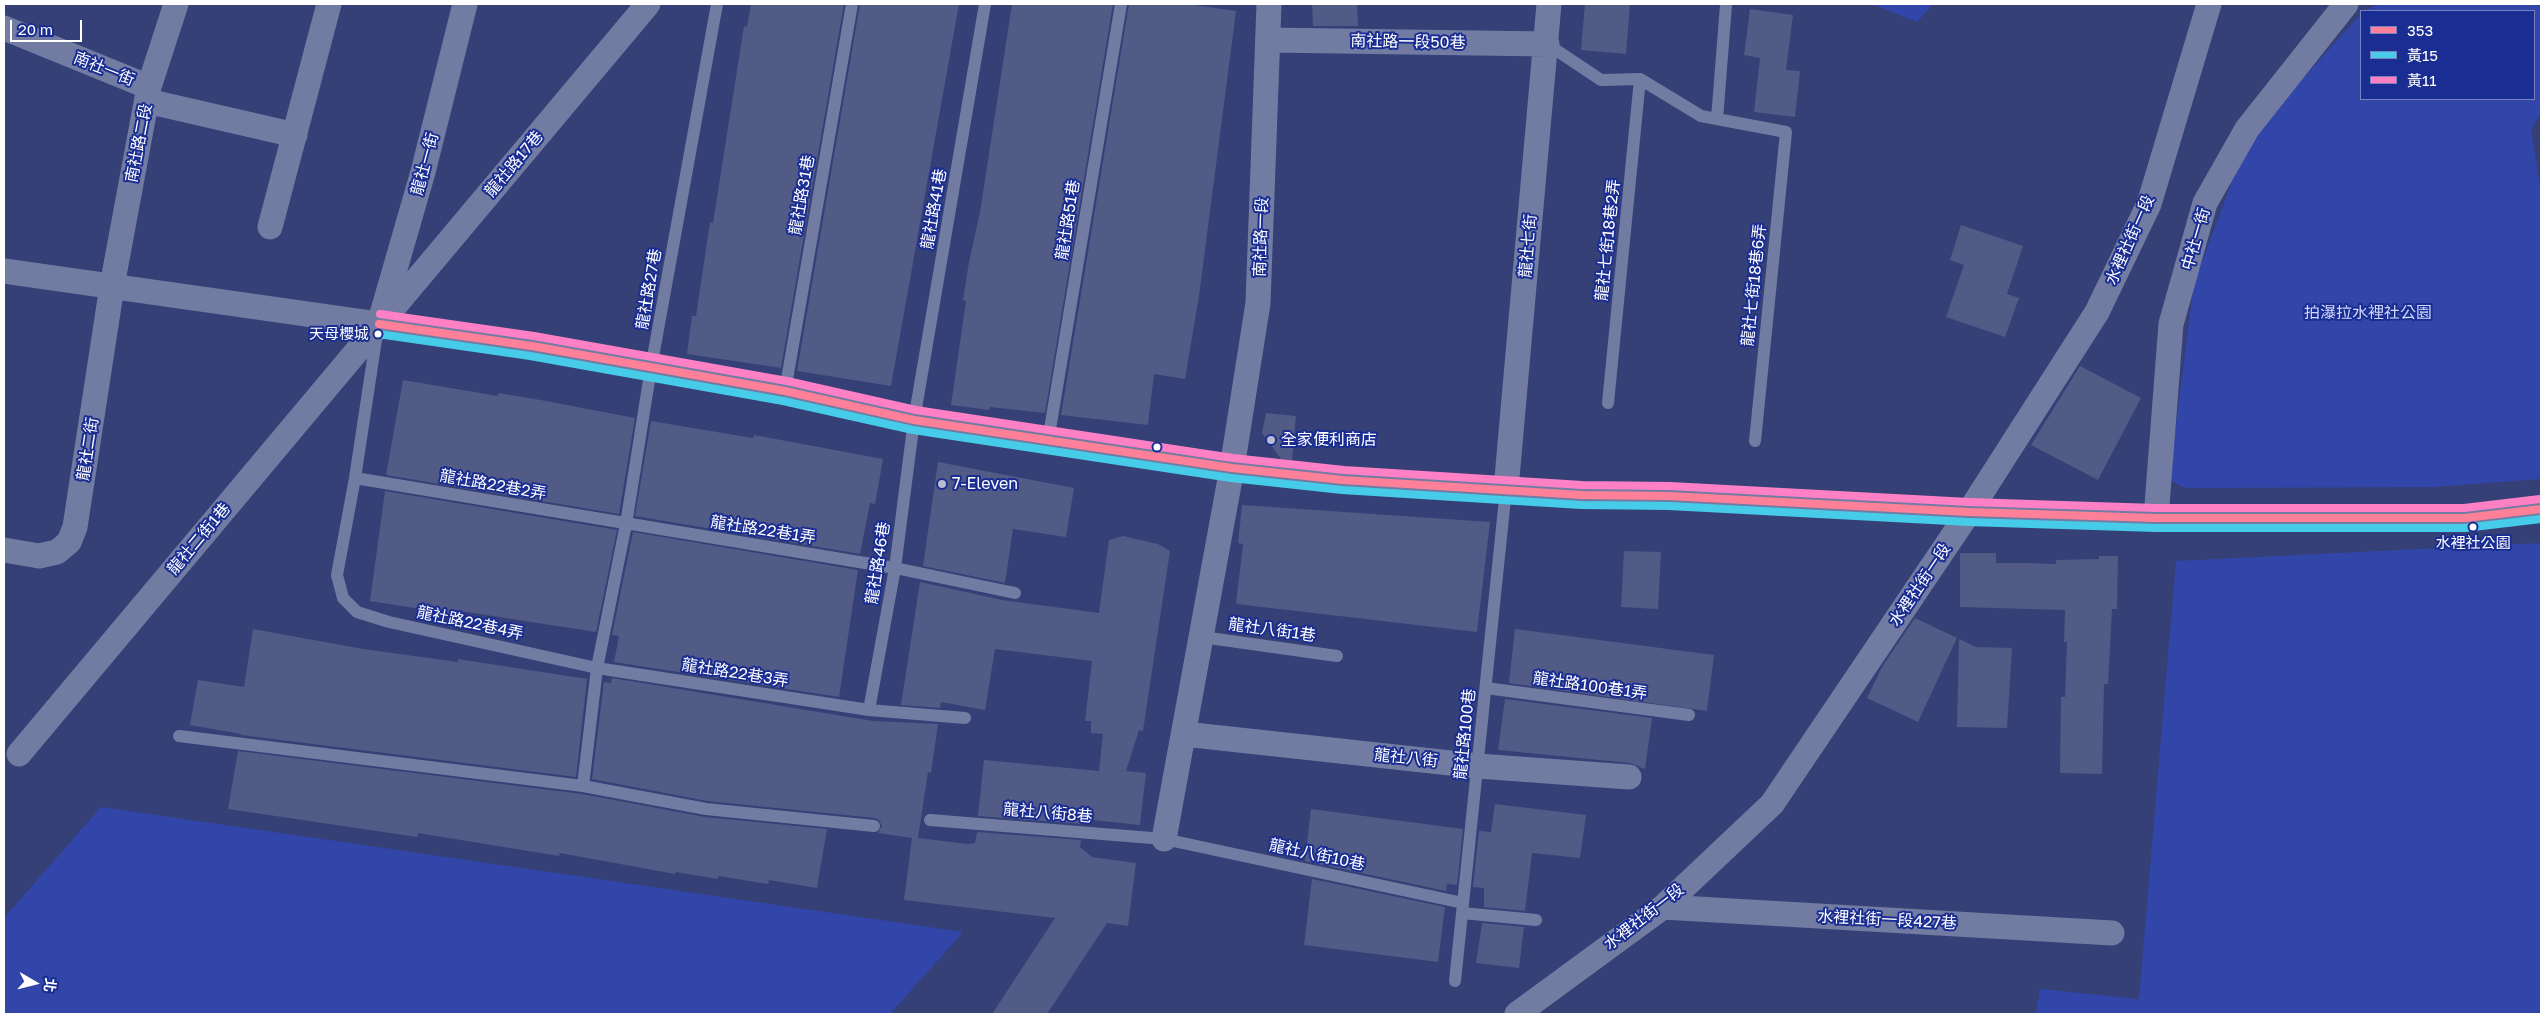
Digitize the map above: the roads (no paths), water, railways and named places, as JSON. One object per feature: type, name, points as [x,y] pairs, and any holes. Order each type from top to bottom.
[{"type":"street","name":"南社路二段","points":[[112,286],[148,94],[176,4]]},
{"type":"street","points":[[270,227],[329,4]]},
{"type":"street","name":"龍社一街","points":[[379,324],[424,172],[465,4]]},
{"type":"street","name":"龍社路17巷","points":[[379,324],[648,4]]},
{"type":"street","name":"南社路一段","points":[[1232,468],[1258,303],[1268,4]]},
{"type":"street","name":"龍社七街","points":[[1506,489],[1547,44],[1549,4]]},
{"type":"street","name":"水裡社街一段","points":[[1517,1014],[1663,907],[1772,804],[1969,512],[2098,312],[2149,204],[2209,4]]},
{"type":"street","name":"中社一街","points":[[2156,518],[2171,324],[2206,203],[2247,130],[2346,4]]},
{"type":"street","name":"南社一街","points":[[4,28],[148,94],[295,135]]},
{"type":"street","name":"南社路一段50巷","points":[[1268,40],[1547,44]]},
{"type":"street","points":[[4,270],[532,346],[785,391],[914,420],[1232,468],[1343,480],[1969,512],[2156,518],[2465,518],[2541,509]]},
{"type":"street","name":"龍社二街","points":[[4,550],[39,556],[57,552],[69,542],[75,528],[112,286]]},
{"type":"street","name":"龍社二街1巷","points":[[19,754],[379,324]]},
{"type":"street","points":[[1164,839],[1232,468]]},
{"type":"street","name":"龍社八街","points":[[1184,734],[1478,766],[1629,777]]},
{"type":"street","name":"水裡社街一段427巷","points":[[1663,907],[2112,933]]},
{"type":"lane","name":"龍社路27巷","points":[[583,786],[597,668],[626,524],[651,368],[718,4]]},
{"type":"lane","name":"龍社路31巷","points":[[785,391],[852,4]]},
{"type":"lane","name":"龍社路41巷","points":[[914,420],[986,4]]},
{"type":"lane","name":"龍社路51巷","points":[[1048,441],[1121,4]]},
{"type":"lane","points":[[1547,44],[1601,80],[1640,80],[1701,116],[1717,119],[1726,5]]},
{"type":"lane","name":"龍社七街18巷2弄","points":[[1608,403],[1640,80]]},
{"type":"lane","name":"龍社七街18巷6弄","points":[[1717,119],[1786,132],[1755,441]]},
{"type":"lane","points":[[355,478],[379,324]]},
{"type":"lane","name":"龍社路46巷","points":[[868,710],[895,568],[914,420]]},
{"type":"lane","name":"龍社路22巷2弄","points":[[355,478],[626,524]]},
{"type":"lane","name":"龍社路22巷4弄","points":[[355,478],[337,575],[343,598],[357,612],[389,622],[597,668]]},
{"type":"lane","name":"龍社路100巷","points":[[1455,981],[1506,489]]},
{"type":"lane","name":"龍社路22巷1弄","points":[[626,524],[895,568],[1015,593]]},
{"type":"lane","name":"龍社八街1巷","points":[[1202,637],[1337,656]]},
{"type":"lane","name":"龍社路22巷3弄","points":[[597,668],[868,710],[965,718]]},
{"type":"lane","name":"龍社路100巷1弄","points":[[1486,688],[1689,715]]},
{"type":"lane","points":[[179,736],[583,786],[706,809],[874,826]]},
{"type":"lane","name":"龍社八街8巷","points":[[930,820],[1164,839]]},
{"type":"lane","name":"龍社八街10巷","points":[[1164,839],[1462,908],[1536,920]]},
{"type":"place","name":"天母櫻城","points":[[378,334]]},
{"type":"place","name":"全家便利商店","points":[[1271,440]]},
{"type":"place","name":"7-Eleven","points":[[942,484]]},
{"type":"place","name":"水裡社公園","points":[[2473,527]]},
{"type":"park label","name":"拍瀑拉水裡社公園","points":[[2368,313]]}]
